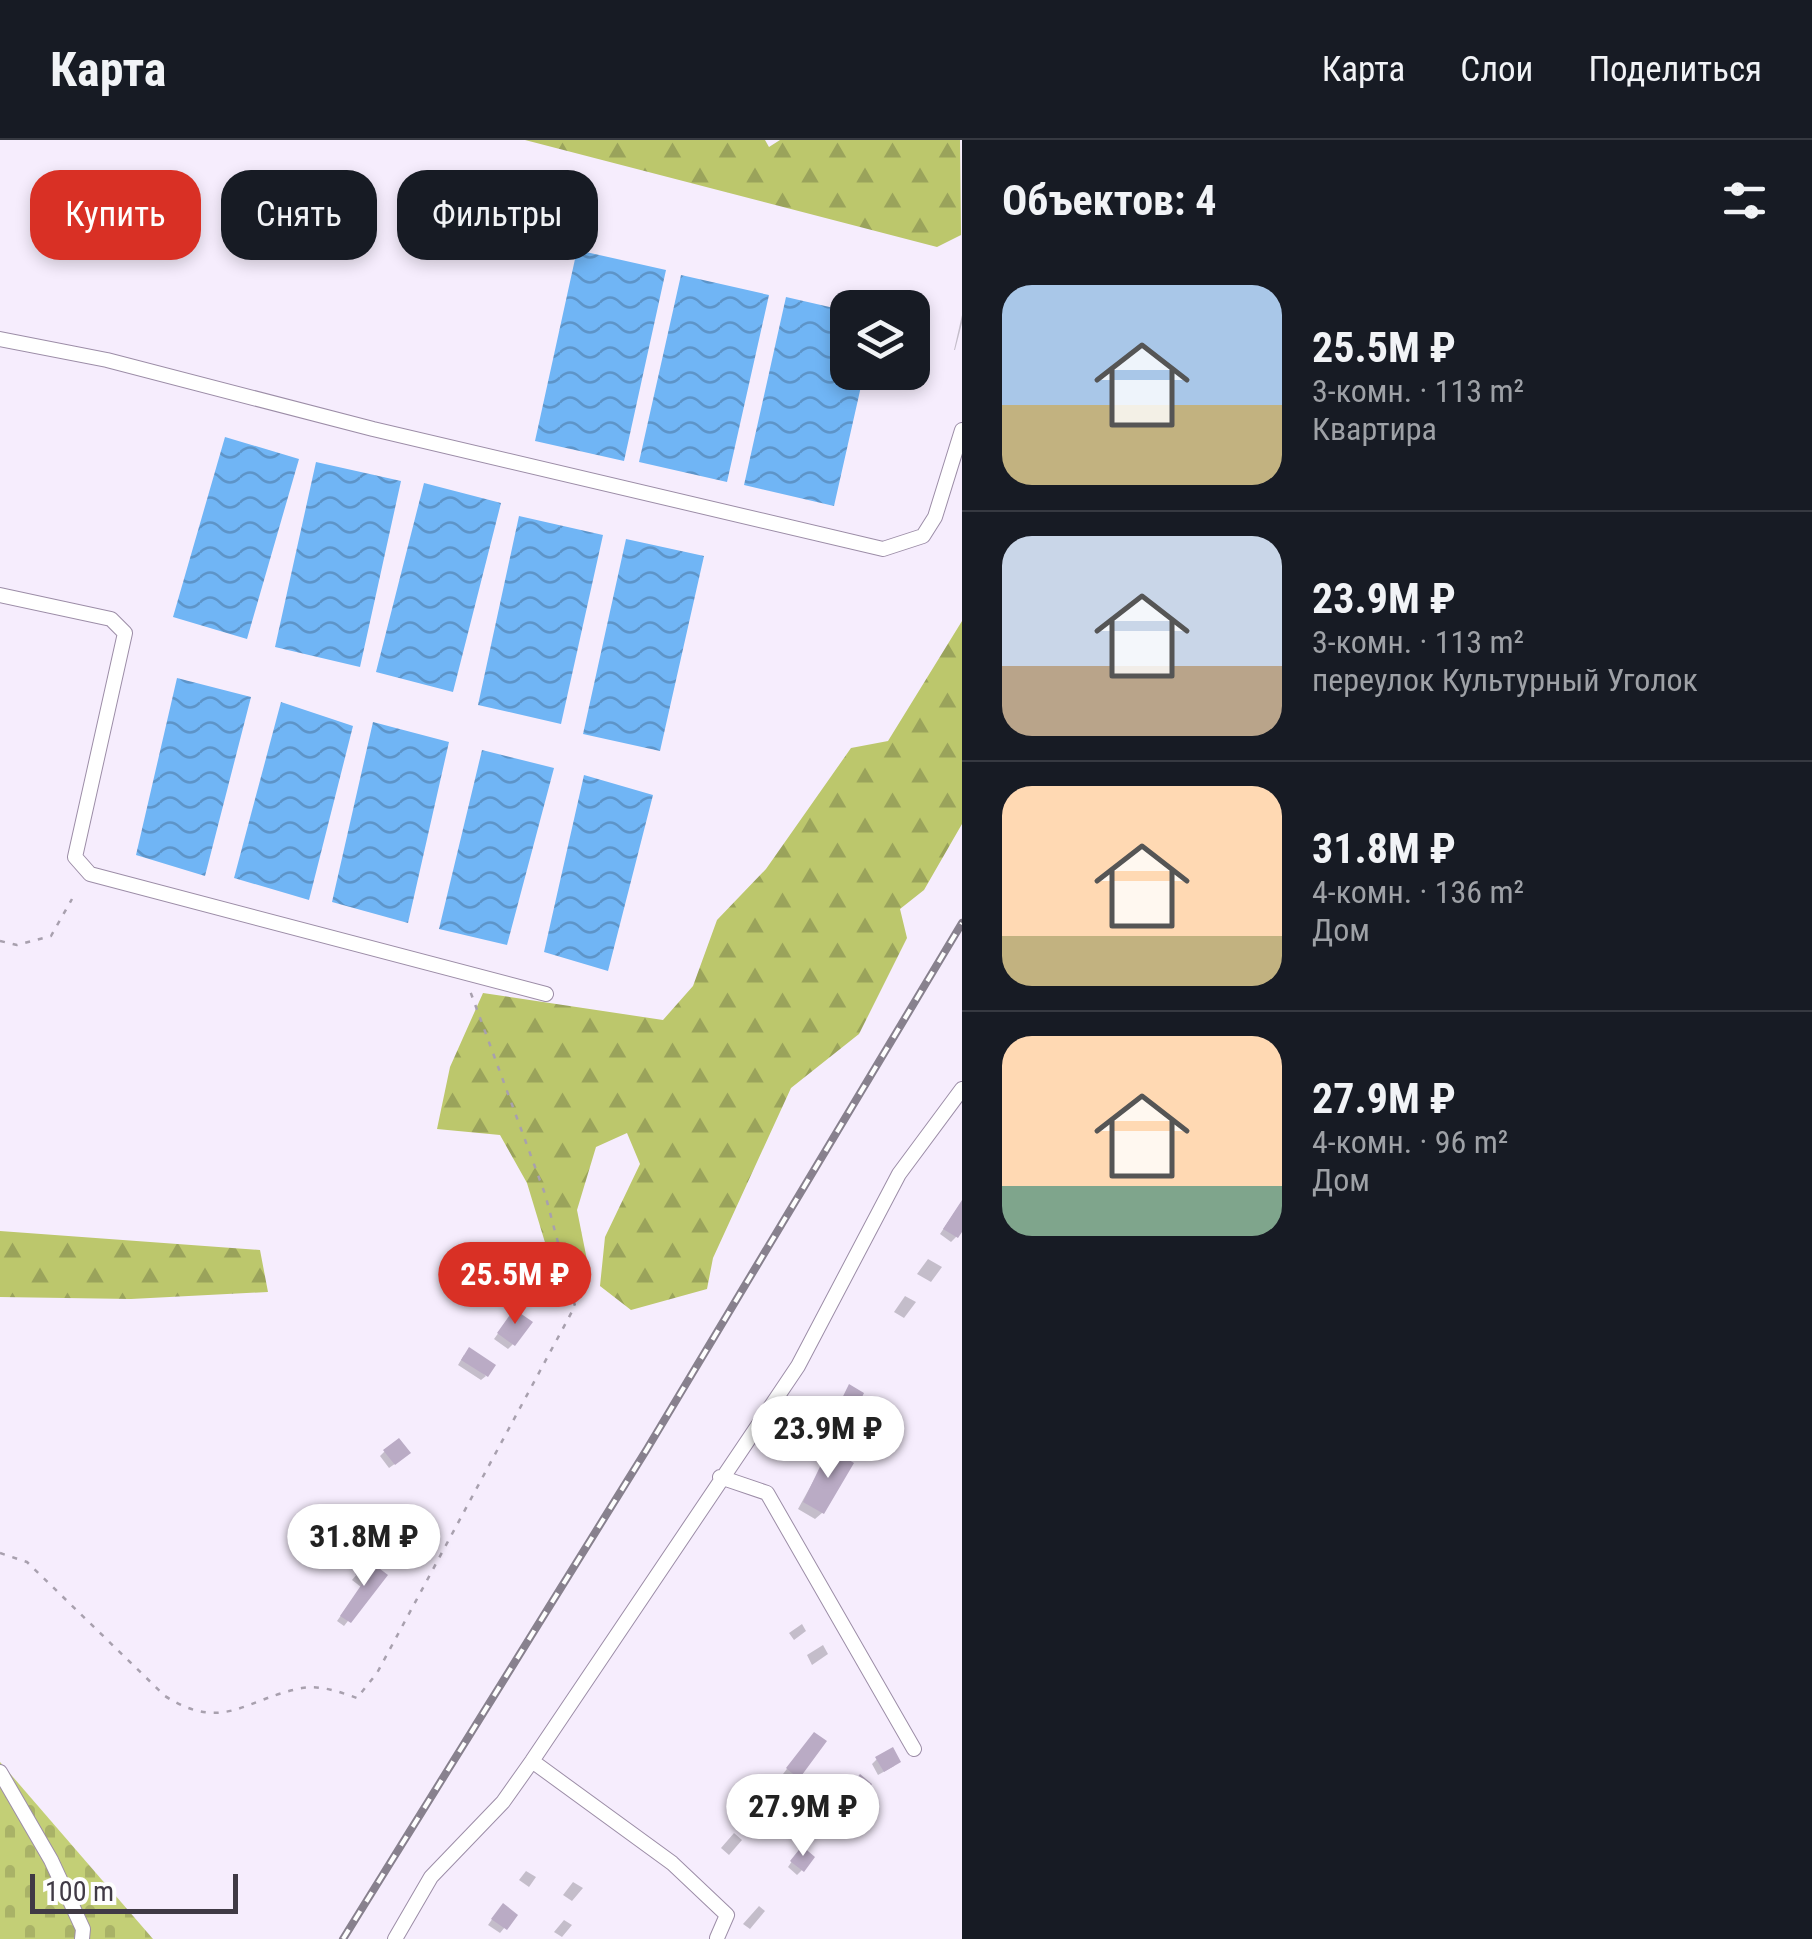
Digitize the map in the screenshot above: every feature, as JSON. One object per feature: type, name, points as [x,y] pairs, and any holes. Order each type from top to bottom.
[{"type":"street","points":[[0,339],[107,360],[373,428],[884,549],[922,536],[935,518],[962,430]]},
{"type":"street","points":[[0,595],[110,619],[125,633],[75,857],[90,874],[546,994]]},
{"type":"street","points":[[395,1939],[431,1877],[502,1802],[532,1760],[798,1366],[900,1174],[962,1089]]},
{"type":"street","points":[[720,1477],[766,1492],[914,1750]]},
{"type":"street","points":[[532,1760],[672,1862],[727,1915],[718,1938]]},
{"type":"street","points":[[0,1772],[51,1860],[83,1930],[82,1939]]},
{"type":"path","points":[[0,942],[17,945],[50,936],[72,899]]},
{"type":"path","points":[[0,1554],[27,1562],[166,1696],[192,1712],[230,1711],[304,1688],[330,1688],[358,1698],[377,1673],[575,1306],[544,1194],[464,972]]},
{"type":"green space","points":[[525,140],[765,140],[769,147],[780,140],[960,140],[961,235],[937,247]]},
{"type":"green space","points":[[962,621],[962,824],[924,890],[900,909],[907,938],[859,1034],[791,1088],[713,1258],[707,1289],[631,1310],[600,1286],[605,1237],[640,1164],[627,1133],[596,1147],[577,1210],[587,1260],[569,1298],[550,1259],[527,1183],[500,1135],[437,1129],[450,1067],[483,993],[663,1020],[693,986],[717,920],[766,869],[851,748],[888,741]]},
{"type":"green space","points":[[0,1231],[260,1250],[268,1292],[131,1299],[0,1297]]},
{"type":"green space","points":[[0,1762],[153,1939],[0,1939]]},
{"type":"water","points":[[598,255],[666,270],[624,461],[535,441],[575,260],[598,260]]},
{"type":"water","points":[[681,275],[769,295],[727,482],[639,462]]},
{"type":"water","points":[[786,297],[830,307],[830,390],[860,390],[834,506],[744,485]]},
{"type":"water","points":[[225,437],[299,459],[247,639],[173,617]]},
{"type":"water","points":[[316,462],[401,481],[360,667],[275,647]]},
{"type":"water","points":[[424,483],[501,503],[453,692],[376,672]]},
{"type":"water","points":[[519,516],[603,535],[561,724],[478,705]]},
{"type":"water","points":[[626,539],[704,556],[660,751],[583,734]]},
{"type":"water","points":[[177,678],[251,697],[205,876],[136,855]]},
{"type":"water","points":[[281,702],[353,726],[309,900],[234,878]]},
{"type":"water","points":[[373,722],[449,742],[408,923],[332,902]]},
{"type":"water","points":[[482,750],[554,768],[507,945],[439,929]]},
{"type":"water","points":[[584,775],[653,795],[608,971],[544,952]]},
{"type":"building","points":[[962,1200],[962,1232],[958,1238],[943,1229]]},
{"type":"building","points":[[514,1309],[533,1322],[515,1346],[497,1333]]},
{"type":"building","points":[[469,1347],[496,1365],[488,1377],[461,1360]]},
{"type":"building","points":[[849,1384],[864,1393],[843,1436],[828,1427]]},
{"type":"building","points":[[399,1438],[411,1453],[395,1465],[383,1450]]},
{"type":"building","points":[[829,1448],[854,1463],[824,1514],[803,1502]]},
{"type":"building","points":[[367,1559],[388,1575],[351,1623],[340,1616],[364,1581],[355,1574]]},
{"type":"building","points":[[814,1732],[827,1741],[799,1779],[786,1768]]},
{"type":"building","points":[[893,1747],[901,1762],[884,1772],[875,1757]]},
{"type":"building","points":[[860,1774],[872,1784],[848,1817],[835,1806]]},
{"type":"building","points":[[768,1787],[780,1797],[767,1814],[754,1805]]},
{"type":"building","points":[[802,1846],[815,1857],[804,1872],[790,1861]]},
{"type":"building","points":[[503,1903],[518,1915],[507,1930],[491,1919]]},
{"type":"railway","points":[[343,1939],[647,1449],[962,923]]}]
